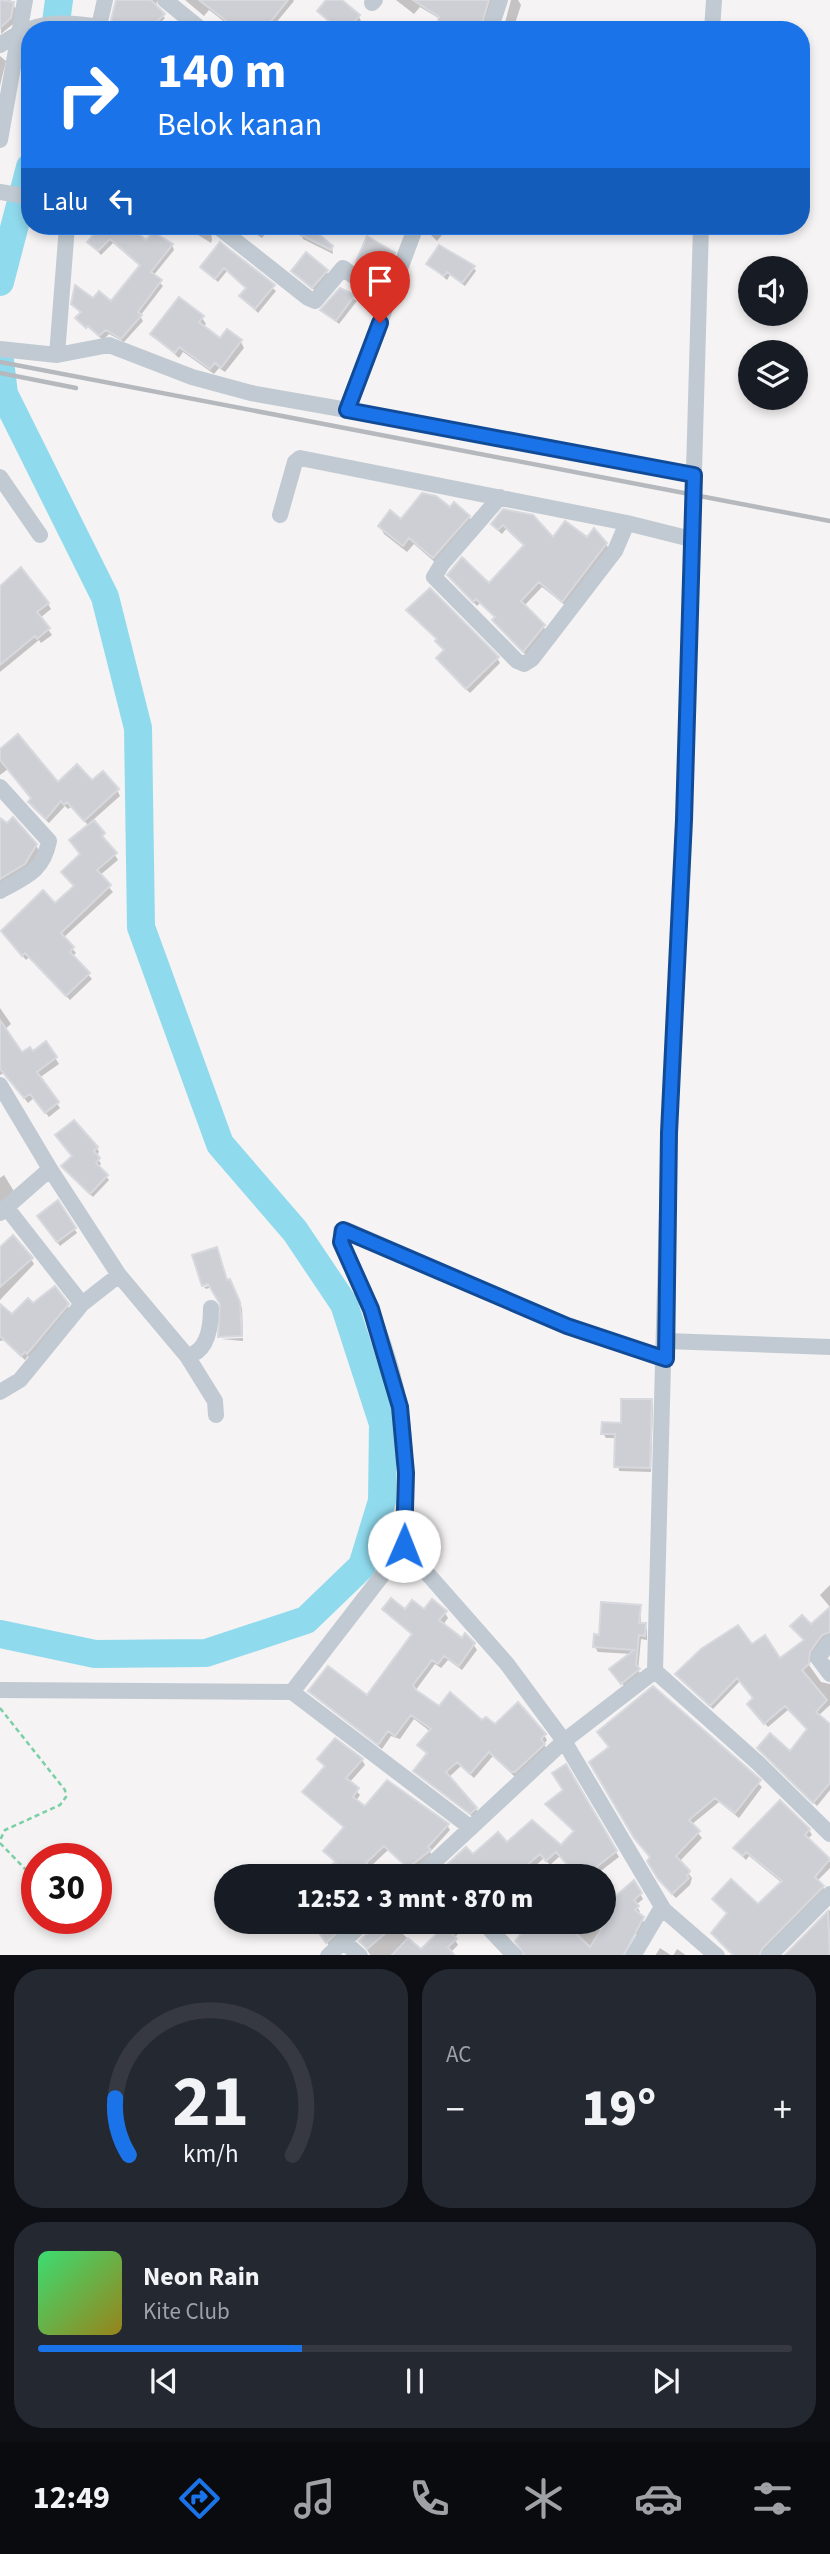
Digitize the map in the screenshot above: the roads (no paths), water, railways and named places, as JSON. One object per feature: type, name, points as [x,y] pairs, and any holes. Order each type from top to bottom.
[{"type":"street","points":[[0,140],[25,0]]},
{"type":"street","points":[[100,21],[105,0]]},
{"type":"street","points":[[165,0],[191,21]]},
{"type":"street","points":[[493,21],[500,0]]},
{"type":"street","points":[[713,21],[714,0]]},
{"type":"street","points":[[0,45],[21,31]]},
{"type":"street","points":[[0,192],[21,196]]},
{"type":"street","points":[[57,355],[66,235]]},
{"type":"street","points":[[228,235],[315,301],[343,268],[388,302]]},
{"type":"street","points":[[347,410],[413,235]]},
{"type":"street","points":[[655,1671],[666,1359],[669,1133],[684,820],[701,235]]},
{"type":"street","points":[[7,351],[57,355],[109,345],[192,377],[251,393],[694,475]]},
{"type":"street","points":[[280,514],[296,462],[300,458],[691,538]]},
{"type":"street","points":[[0,477],[40,535]]},
{"type":"street","points":[[500,497],[442,564],[434,578],[517,661],[524,664],[532,659],[615,551],[627,523]]},
{"type":"street","points":[[0,787],[38,825],[49,841],[47,853],[35,872],[0,891]]},
{"type":"street","points":[[0,1085],[50,1169],[119,1275],[187,1356],[215,1401],[216,1415]]},
{"type":"street","points":[[50,1169],[3,1210],[82,1304]]},
{"type":"street","points":[[292,1692],[404,1546],[406,1473],[400,1407],[371,1309],[341,1242],[343,1230],[567,1326],[666,1359]]},
{"type":"street","points":[[0,1392],[20,1380],[82,1304],[119,1275]]},
{"type":"street","points":[[187,1356],[197,1353],[206,1340],[211,1328],[211,1308]]},
{"type":"street","points":[[666,1341],[830,1346]]},
{"type":"street","points":[[404,1546],[508,1664],[564,1741],[667,1912],[717,1955]]},
{"type":"street","points":[[830,1642],[818,1658],[830,1674]]},
{"type":"street","points":[[438,1864],[471,1828],[564,1741],[655,1671]]},
{"type":"street","points":[[655,1671],[828,1828]]},
{"type":"street","points":[[0,1690],[292,1692],[471,1828]]},
{"type":"street","points":[[769,1955],[830,1894]]},
{"type":"street","points":[[633,1955],[667,1912]]},
{"type":"street","points":[[328,1955],[350,1934]]},
{"type":"street","points":[[495,1934],[515,1955]]},
{"type":"street","points":[[342,1940],[360,1955]]},
{"type":"waterway","points":[[56,21],[59,0]]},
{"type":"waterway","points":[[0,282],[21,202]]},
{"type":"waterway","points":[[0,361],[4,394],[105,597],[138,728],[141,927],[220,1144],[295,1231],[344,1304],[383,1424],[382,1501],[362,1566],[306,1620],[206,1653],[95,1654],[0,1634]]},
{"type":"railway","points":[[0,362],[830,521]]},
{"type":"railway","points":[[0,373],[76,388]]}]
